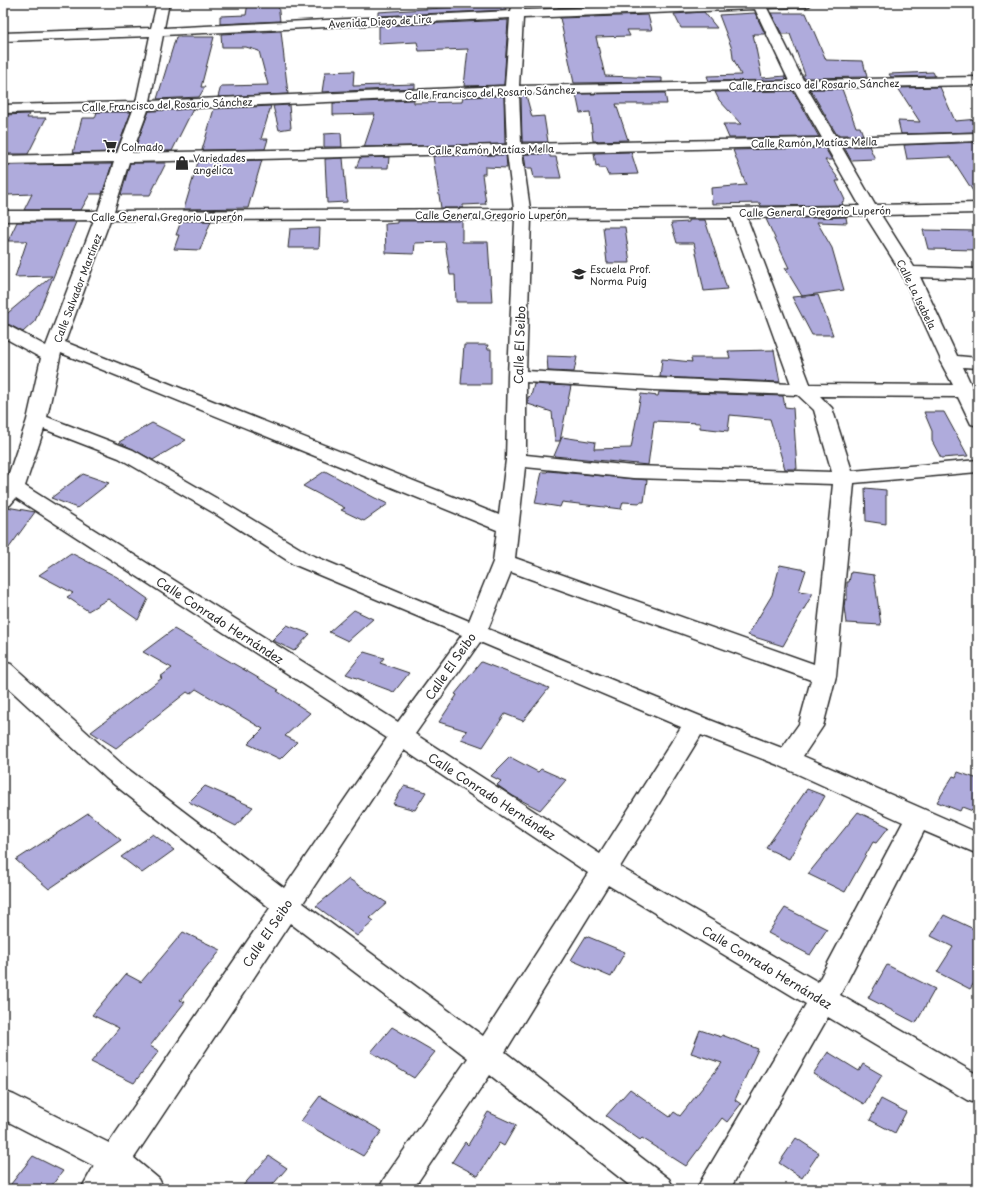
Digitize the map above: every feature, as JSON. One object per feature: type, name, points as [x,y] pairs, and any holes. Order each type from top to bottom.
[{"type":"street","name":"Calle Salvador Martínez","points":[[7,490],[37,420],[54,351],[104,216],[123,157],[142,106],[163,3]]},
{"type":"street","name":"Avenida Diego de Lira","points":[[3,37],[156,32],[518,8],[805,3]]},
{"type":"street","name":"Calle La Isabela","points":[[758,4],[798,84],[870,210],[909,272],[949,361],[978,420]]},
{"type":"street","name":"Calle El Seibo","points":[[97,1189],[114,1161],[286,905],[401,736],[476,631],[504,562],[507,526],[516,460],[517,376],[523,214],[514,148],[512,90],[518,8]]},
{"type":"street","name":"Calle Francisco del Rosario Sánchez","points":[[3,108],[142,106],[512,90],[978,81]]},
{"type":"street","name":"Calle Ramón Matías Mella","points":[[3,160],[832,142],[978,137]]},
{"type":"street","name":"Calle General Gregorio Luperón","points":[[3,216],[738,213],[978,208]]},
{"type":"street","points":[[738,213],[803,390],[823,408],[844,478],[824,676],[811,726],[787,759]]},
{"type":"street","points":[[909,272],[978,274]]},
{"type":"street","points":[[3,330],[507,526]]},
{"type":"street","points":[[949,361],[978,363]]},
{"type":"street","points":[[517,376],[653,384],[803,390],[963,391]]},
{"type":"street","points":[[37,420],[126,454],[222,509],[301,559],[696,724],[787,759],[978,844]]},
{"type":"street","points":[[516,460],[633,472],[844,478],[978,466]]},
{"type":"street","name":"Calle Conrado Hernández","points":[[7,490],[401,736],[604,870],[978,1091]]},
{"type":"street","points":[[504,562],[824,676]]},
{"type":"street","points":[[3,670],[114,772],[286,905],[487,1055],[658,1189]]},
{"type":"street","points":[[395,1189],[487,1055],[696,724]]},
{"type":"street","points":[[713,1189],[823,1000],[918,818]]},
{"type":"street","points":[[3,1104],[114,1161],[148,1189]]},
{"type":"building","points":[[248,3],[278,3],[280,21],[220,24],[220,16],[246,15]]},
{"type":"building","points":[[557,3],[646,3],[646,4],[558,7]]},
{"type":"building","points":[[505,4],[506,10],[378,16],[378,12]]},
{"type":"building","points":[[704,12],[717,28],[681,28],[674,14]]},
{"type":"building","points":[[755,13],[765,34],[753,34],[762,78],[785,76],[787,80],[709,81],[707,76],[741,75],[733,58],[732,49],[719,15]]},
{"type":"building","points":[[771,13],[806,13],[826,60],[863,61],[867,77],[804,78],[802,75],[805,75],[790,34],[782,34]]},
{"type":"building","points":[[648,15],[652,30],[627,30],[630,36],[596,37],[605,76],[662,78],[662,82],[574,83],[560,18]]},
{"type":"building","points":[[508,20],[504,85],[464,86],[468,49],[419,51],[417,42],[379,44],[379,26]]},
{"type":"building","points":[[281,31],[288,94],[218,97],[221,86],[268,85],[259,51],[246,47],[222,47],[221,34]]},
{"type":"building","points":[[176,37],[214,37],[201,87],[205,87],[199,97],[157,99]]},
{"type":"building","points":[[354,71],[353,86],[415,84],[415,88],[322,92],[325,72]]},
{"type":"building","points":[[933,72],[935,76],[891,77],[889,74]]},
{"type":"building","points":[[940,87],[955,121],[978,119],[978,132],[901,134],[898,121],[920,122],[898,88]]},
{"type":"building","points":[[810,89],[842,89],[856,127],[860,127],[863,135],[837,135]]},
{"type":"building","points":[[793,91],[819,137],[729,138],[723,124],[741,124],[719,100],[715,92]]},
{"type":"building","points":[[665,93],[667,104],[616,104],[628,140],[593,141],[590,112],[580,113],[576,94]]},
{"type":"building","points":[[521,95],[526,95],[532,117],[544,116],[548,142],[522,142]]},
{"type":"building","points":[[504,96],[505,144],[364,147],[375,114],[333,115],[333,103],[414,100],[414,103],[462,102],[463,97]]},
{"type":"building","points":[[289,105],[291,128],[279,130],[273,106]]},
{"type":"building","points":[[271,106],[261,139],[268,139],[265,149],[202,150],[214,109]]},
{"type":"building","points":[[193,109],[172,151],[134,151],[149,111]]},
{"type":"building","points":[[97,112],[131,112],[116,152],[73,153],[82,118],[95,118]]},
{"type":"building","points":[[29,114],[27,118],[46,118],[28,154],[3,154],[3,115]]},
{"type":"building","points":[[341,133],[342,147],[324,147],[324,134]]},
{"type":"building","points":[[978,142],[978,199],[951,157],[907,159],[904,145]]},
{"type":"building","points":[[869,146],[875,159],[851,160],[844,147]]},
{"type":"building","points":[[825,148],[832,160],[825,160],[840,181],[836,181],[845,200],[842,202],[843,205],[761,206],[760,203],[712,204],[711,188],[746,185],[733,150]]},
{"type":"building","points":[[631,152],[638,174],[608,175],[605,168],[599,168],[599,165],[596,166],[594,153]]},
{"type":"building","points":[[524,154],[550,154],[550,157],[556,157],[561,178],[534,178],[532,168],[526,168]]},
{"type":"building","points":[[506,155],[507,168],[485,167],[485,174],[482,174],[486,204],[463,205],[463,208],[441,208],[433,156]]},
{"type":"building","points":[[389,157],[388,168],[356,168],[360,158]]},
{"type":"building","points":[[343,158],[347,202],[327,203],[325,159]]},
{"type":"building","points":[[262,160],[248,208],[184,209],[198,162]]},
{"type":"building","points":[[130,163],[166,163],[150,195],[121,195]]},
{"type":"building","points":[[112,164],[102,194],[90,194],[81,210],[24,210],[32,194],[8,195],[3,205],[3,165]]},
{"type":"building","points":[[846,217],[847,223],[817,222],[832,248],[844,290],[802,296],[785,268],[789,268],[766,219]]},
{"type":"building","points":[[689,220],[705,220],[727,289],[704,291],[694,243],[677,243],[671,223],[689,222]]},
{"type":"building","points":[[181,221],[211,221],[200,250],[174,249],[179,235],[176,235]]},
{"type":"building","points":[[397,221],[462,221],[462,242],[488,242],[492,302],[456,302],[455,275],[450,275],[445,242],[415,243],[414,254],[386,253],[385,224],[397,223]]},
{"type":"building","points":[[17,222],[76,222],[35,321],[23,332],[10,325],[3,324],[3,317],[52,276],[15,277],[27,241],[8,241]]},
{"type":"building","points":[[603,227],[625,227],[630,263],[607,263]]},
{"type":"building","points":[[320,228],[319,248],[288,248],[290,229]]},
{"type":"building","points":[[923,230],[978,231],[978,250],[928,249]]},
{"type":"building","points":[[818,295],[833,335],[812,335],[792,297]]},
{"type":"building","points":[[464,345],[488,345],[487,349],[491,349],[491,384],[461,384]]},
{"type":"building","points":[[774,350],[780,382],[660,377],[662,359],[692,362],[691,358],[730,358],[728,351]]},
{"type":"building","points":[[547,356],[577,357],[574,372],[548,371]]},
{"type":"building","points":[[534,384],[549,385],[550,387],[550,385],[571,386],[560,441],[555,441],[552,412],[528,404],[528,397],[531,396]]},
{"type":"building","points":[[659,392],[783,396],[785,407],[793,408],[797,469],[785,469],[770,419],[730,415],[728,431],[700,428],[700,423],[654,421],[648,465],[554,456],[562,437],[595,442],[594,449],[631,448],[641,394],[658,396]]},
{"type":"building","points":[[924,412],[944,412],[968,456],[941,458],[932,441],[932,431]]},
{"type":"building","points":[[152,423],[186,440],[153,460],[119,442]]},
{"type":"building","points":[[325,471],[388,504],[364,521],[341,510],[345,508],[303,486]]},
{"type":"building","points":[[548,471],[647,480],[644,502],[623,502],[621,509],[562,502],[560,507],[535,503],[542,472]]},
{"type":"building","points":[[83,474],[109,483],[77,508],[51,498]]},
{"type":"building","points":[[865,488],[886,490],[886,524],[866,521]]},
{"type":"building","points":[[7,507],[35,512],[3,556],[3,508]]},
{"type":"building","points":[[71,553],[117,577],[148,599],[138,620],[108,599],[88,611],[67,597],[73,593],[39,575]]},
{"type":"building","points":[[780,565],[806,570],[799,591],[813,593],[783,646],[748,635],[772,595]]},
{"type":"building","points":[[851,572],[874,575],[881,625],[846,623],[844,607],[845,599],[847,600],[847,582],[849,582]]},
{"type":"building","points":[[354,610],[373,619],[348,641],[329,632]]},
{"type":"building","points":[[287,625],[310,634],[294,651],[272,640]]},
{"type":"building","points":[[174,629],[279,690],[277,691],[310,713],[285,736],[297,742],[280,759],[248,744],[263,729],[196,689],[190,694],[187,692],[116,748],[91,732],[162,678],[160,677],[172,668],[143,652]]},
{"type":"building","points":[[364,652],[384,658],[380,663],[409,673],[394,692],[346,674]]},
{"type":"building","points":[[481,662],[549,688],[523,721],[505,714],[483,747],[461,739],[467,731],[439,722],[457,695],[455,694]]},
{"type":"building","points":[[510,757],[538,772],[541,769],[566,780],[540,810],[513,796],[497,785],[501,781],[491,776]]},
{"type":"building","points":[[958,772],[978,779],[978,813],[962,807],[960,811],[937,802],[953,776],[956,777]]},
{"type":"building","points":[[205,786],[253,807],[236,826],[189,802]]},
{"type":"building","points":[[404,786],[426,792],[415,810],[393,804]]},
{"type":"building","points":[[807,789],[825,796],[789,859],[766,848]]},
{"type":"building","points":[[858,812],[889,827],[876,843],[873,842],[845,892],[808,874]]},
{"type":"building","points":[[88,813],[121,840],[49,889],[16,860]]},
{"type":"building","points":[[153,834],[174,850],[142,873],[121,857]]},
{"type":"building","points":[[349,879],[387,903],[370,918],[374,921],[357,936],[316,906]]},
{"type":"building","points":[[785,908],[827,929],[810,955],[768,933]]},
{"type":"building","points":[[944,915],[978,931],[978,977],[970,989],[937,972],[953,947],[931,936]]},
{"type":"building","points":[[183,932],[221,950],[180,1000],[185,1002],[150,1046],[159,1051],[134,1083],[91,1062],[119,1028],[92,1015],[126,974],[141,982]]},
{"type":"building","points":[[586,936],[625,952],[611,977],[571,960]]},
{"type":"building","points":[[887,965],[935,989],[916,1023],[868,998]]},
{"type":"building","points":[[392,1027],[435,1052],[414,1078],[371,1052]]},
{"type":"building","points":[[700,1030],[721,1037],[722,1035],[758,1049],[735,1100],[741,1104],[727,1122],[722,1118],[686,1166],[642,1138],[640,1140],[606,1116],[630,1089],[670,1117],[674,1112],[680,1116],[722,1063],[691,1053]]},
{"type":"building","points":[[828,1052],[859,1071],[863,1064],[882,1075],[864,1104],[813,1074]]},
{"type":"building","points":[[320,1096],[382,1131],[363,1156],[301,1121]]},
{"type":"building","points":[[881,1099],[906,1112],[895,1133],[870,1120]]},
{"type":"building","points":[[488,1112],[516,1125],[504,1146],[499,1143],[478,1176],[452,1162],[465,1142],[468,1145]]},
{"type":"building","points":[[796,1138],[819,1153],[802,1178],[779,1163]]},
{"type":"building","points":[[33,1156],[63,1171],[49,1189],[7,1189]]},
{"type":"building","points":[[269,1156],[287,1168],[269,1189],[240,1189]]},
{"type":"place","name":"Colmado","points":[[110,146]]},
{"type":"place","name":"Variedades angélica","points":[[182,163]]},
{"type":"place","name":"Escuela Prof. Norma Puig","points":[[579,274]]}]
